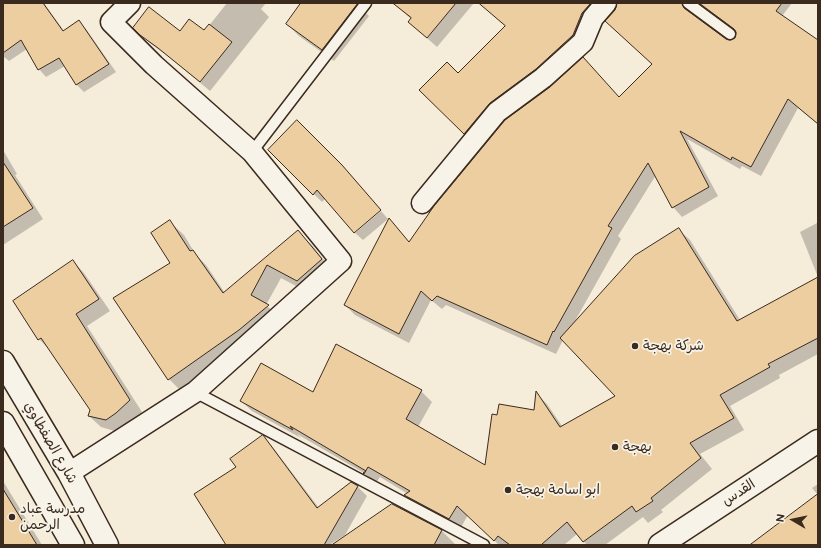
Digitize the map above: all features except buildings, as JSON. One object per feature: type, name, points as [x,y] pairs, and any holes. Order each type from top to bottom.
[{"type":"main road","name":"شارع الصفطاوي","points":[[3,362],[69,473],[107,545]]},
{"type":"main road","points":[[3,423],[73,545]]},
{"type":"main road","name":"القدس","points":[[660,545],[818,441]]},
{"type":"street","points":[[69,473],[195,392],[341,261],[252,152],[154,64],[111,22],[130,3]]},
{"type":"street","points":[[422,203],[497,112],[543,78],[583,42],[593,18],[606,3]]},
{"type":"lane","points":[[252,152],[366,3]]},
{"type":"lane","points":[[688,3],[730,34]]},
{"type":"lane","points":[[195,392],[484,545]]},
{"type":"place","name":"شركة بهجة","points":[[635,346]]},
{"type":"place","name":"بهجة","points":[[615,447]]},
{"type":"place","name":"ابو اسامة بهجة","points":[[508,490]]},
{"type":"place","name":"مدرسة عباد الرحمن","points":[[12,517]]}]
